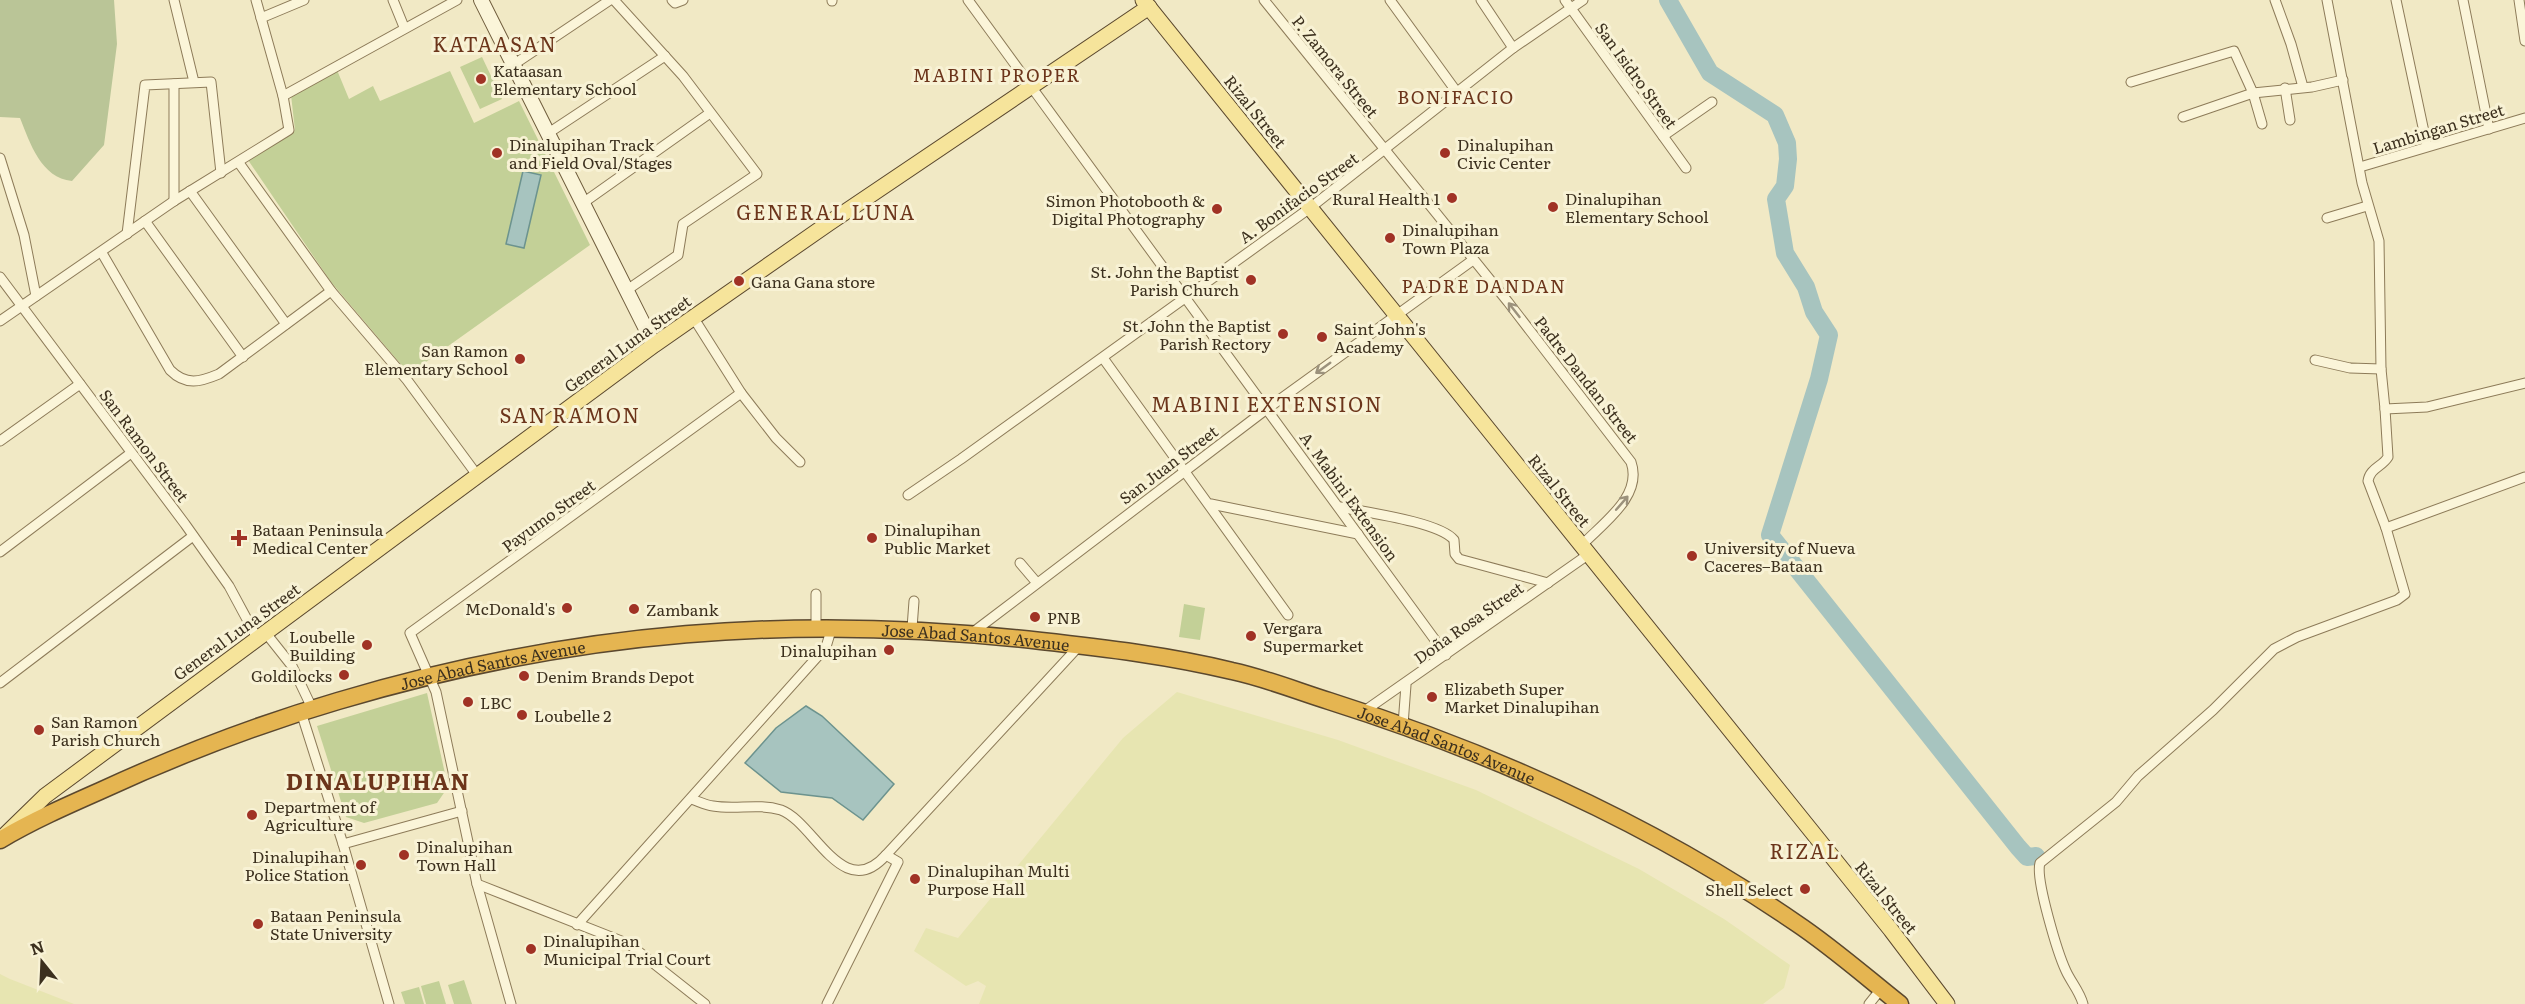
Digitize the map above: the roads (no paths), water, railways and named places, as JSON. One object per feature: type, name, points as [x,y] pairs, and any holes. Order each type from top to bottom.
[{"type":"highway","name":"Jose Abad Santos Avenue","points":[[0,840],[148,769],[209,744],[307,710],[430,675],[508,657],[611,640],[749,629],[912,628],[972,633],[1080,645],[1232,671],[1403,725],[1508,766],[1683,852],[1798,924],[1900,1004]]},
{"type":"main road","points":[[484,1],[547,134],[654,345]]},
{"type":"main road","name":"General Luna Street","points":[[0,840],[26,812],[45,796],[654,345],[1146,4]]},
{"type":"main road","name":"Rizal Street","points":[[1146,4],[1891,930],[1947,1004]]},
{"type":"street","points":[[174,0],[194,82]]},
{"type":"street","points":[[0,321],[102,253],[190,190],[239,163],[289,130],[283,96],[256,0]]},
{"type":"street","points":[[261,18],[304,0]]},
{"type":"street","points":[[393,0],[404,27]]},
{"type":"street","points":[[283,96],[404,27],[457,0]]},
{"type":"street","points":[[513,65],[612,0],[665,56],[757,174],[682,224],[678,255],[627,290]]},
{"type":"street","points":[[672,0],[675,3],[683,0]]},
{"type":"street","name":"A. Mabini Extension","points":[[968,0],[1184,297],[1268,408],[1446,655]]},
{"type":"street","name":"P. Zamora Street","points":[[1264,0],[1385,151]]},
{"type":"street","points":[[1390,0],[1456,91]]},
{"type":"street","points":[[1481,0],[1513,48]]},
{"type":"street","name":"A. Bonifacio Street","points":[[908,495],[1103,358],[1184,297],[1310,208],[1385,151],[1456,91],[1567,4],[1583,0]]},
{"type":"street","points":[[2275,0],[2303,87]]},
{"type":"street","points":[[2083,1004],[2060,953],[2042,889],[2039,874],[2040,863],[2116,802],[2138,776],[2214,710],[2274,649],[2297,637],[2403,597],[2406,591],[2368,481],[2372,471],[2384,463],[2388,457],[2381,369],[2380,253],[2377,231],[2367,206],[2327,0]]},
{"type":"street","points":[[2396,0],[2427,146]]},
{"type":"street","points":[[2463,0],[2489,129]]},
{"type":"street","points":[[2519,0],[2525,41]]},
{"type":"street","name":"San Isidro Street","points":[[1567,4],[1686,168]]},
{"type":"street","points":[[2131,82],[2232,51],[2239,57],[2262,124]]},
{"type":"street","points":[[547,134],[665,56]]},
{"type":"street","points":[[2183,117],[2253,93],[2343,80]]},
{"type":"street","points":[[127,234],[145,85],[211,82],[221,173]]},
{"type":"street","points":[[174,84],[174,201]]},
{"type":"street","points":[[2285,88],[2290,120]]},
{"type":"street","points":[[1663,136],[1712,102]]},
{"type":"street","points":[[583,202],[710,112]]},
{"type":"street","name":"Lambingan Street","points":[[2360,167],[2525,118]]},
{"type":"street","name":"Padre Dandan Street","points":[[1385,151],[1631,462],[1635,479],[1627,498],[1585,550]]},
{"type":"street","points":[[0,158],[24,236],[36,296]]},
{"type":"street","points":[[239,163],[331,291],[407,381],[477,475]]},
{"type":"street","points":[[190,190],[286,324]]},
{"type":"street","points":[[2327,218],[2367,206]]},
{"type":"street","points":[[145,221],[243,357]]},
{"type":"street","points":[[102,253],[170,370],[179,379],[188,382],[201,382],[219,374],[331,291]]},
{"type":"street","name":"San Juan Street","points":[[972,633],[1268,408],[1473,260]]},
{"type":"street","name":"San Ramon Street","points":[[0,277],[193,536],[261,635],[292,666],[307,710],[389,1004]]},
{"type":"street","points":[[693,318],[741,393],[776,438],[800,462]]},
{"type":"street","points":[[1103,358],[1211,504],[1288,615]]},
{"type":"street","points":[[2315,360],[2350,368],[2381,369]]},
{"type":"street","points":[[2385,409],[2427,407],[2525,383]]},
{"type":"street","points":[[0,441],[80,384]]},
{"type":"street","name":"Payumo Street","points":[[430,675],[410,633],[741,393]]},
{"type":"street","points":[[0,552],[131,453]]},
{"type":"street","points":[[2386,528],[2525,477]]},
{"type":"street","points":[[1211,504],[1358,534]]},
{"type":"street","points":[[1340,507],[1407,520],[1445,532],[1454,540],[1455,554],[1459,559],[1548,583]]},
{"type":"street","points":[[0,683],[193,536]]},
{"type":"street","name":"Doña Rosa Street","points":[[1363,712],[1406,685],[1548,583],[1585,550]]},
{"type":"street","points":[[1020,563],[1037,583]]},
{"type":"street","points":[[577,925],[826,647],[816,594]]},
{"type":"street","points":[[912,628],[914,601]]},
{"type":"street","points":[[691,799],[713,806],[770,807],[787,812],[815,842],[839,862],[856,870],[872,868],[1080,645]]},
{"type":"street","points":[[430,675],[436,692],[477,884],[511,1004]]},
{"type":"street","points":[[1403,725],[1406,685]]},
{"type":"street","points":[[343,844],[462,811]]},
{"type":"street","points":[[827,1004],[898,862],[886,855]]},
{"type":"street","points":[[477,884],[629,944],[705,1004]]},
{"type":"street","points":[[1869,1004],[1881,989]]},
{"type":"water","points":[[523,171],[541,175],[524,248],[506,244]]},
{"type":"water","points":[[806,706],[822,716],[894,784],[863,820],[832,798],[781,792],[745,763],[776,728]]},
{"type":"waterway","points":[[1668,0],[1710,73],[1775,115],[1787,143],[1785,186],[1776,199],[1785,253],[1806,287],[1814,312],[1829,335],[1819,379],[1770,535],[2018,847],[2027,857],[2036,856]]},
{"type":"place","name":"Kataasan Elementary School","points":[[481,79]]},
{"type":"place","name":"Dinalupihan Track and Field Oval/Stages","points":[[497,153]]},
{"type":"place","name":"Dinalupihan Civic Center","points":[[1445,153]]},
{"type":"place","name":"Rural Health 1","points":[[1452,198]]},
{"type":"place","name":"Dinalupihan Elementary School","points":[[1553,207]]},
{"type":"place","name":"Simon Photobooth & Digital Photography","points":[[1217,209]]},
{"type":"place","name":"Dinalupihan Town Plaza","points":[[1390,238]]},
{"type":"place","name":"St. John the Baptist Parish Church","points":[[1251,280]]},
{"type":"place","name":"Gana Gana store","points":[[739,281]]},
{"type":"place","name":"St. John the Baptist Parish Rectory","points":[[1283,334]]},
{"type":"place","name":"Saint John's Academy","points":[[1322,337]]},
{"type":"place","name":"San Ramon Elementary School","points":[[520,359]]},
{"type":"place","name":"Bataan Peninsula Medical Center","points":[[239,538]]},
{"type":"place","name":"Dinalupihan Public Market","points":[[872,538]]},
{"type":"place","name":"University of Nueva Caceres–Bataan","points":[[1692,556]]},
{"type":"place","name":"McDonald's","points":[[567,608]]},
{"type":"place","name":"Zambank","points":[[634,609]]},
{"type":"place","name":"PNB","points":[[1035,617]]},
{"type":"place","name":"Vergara Supermarket","points":[[1251,636]]},
{"type":"place","name":"Loubelle Building","points":[[367,645]]},
{"type":"place","name":"Dinalupihan","points":[[889,650]]},
{"type":"place","name":"Goldilocks","points":[[344,675]]},
{"type":"place","name":"Denim Brands Depot","points":[[524,676]]},
{"type":"place","name":"Elizabeth Super Market Dinalupihan","points":[[1432,697]]},
{"type":"place","name":"LBC","points":[[468,702]]},
{"type":"place","name":"Loubelle 2","points":[[522,715]]},
{"type":"place","name":"San Ramon Parish Church","points":[[39,730]]},
{"type":"place","name":"Department of Agriculture","points":[[252,815]]},
{"type":"place","name":"Dinalupihan Town Hall","points":[[404,855]]},
{"type":"place","name":"Dinalupihan Police Station","points":[[361,865]]},
{"type":"place","name":"Dinalupihan Multi Purpose Hall","points":[[915,879]]},
{"type":"place","name":"Shell Select","points":[[1805,889]]},
{"type":"place","name":"Bataan Peninsula State University","points":[[258,924]]},
{"type":"place","name":"Dinalupihan Municipal Trial Court","points":[[531,949]]},
{"type":"district","name":"KATAASAN","points":[[495,43]]},
{"type":"district","name":"MABINI PROPER","points":[[997,74]]},
{"type":"district","name":"BONIFACIO","points":[[1456,96]]},
{"type":"district","name":"GENERAL LUNA","points":[[826,211]]},
{"type":"district","name":"PADRE DANDAN","points":[[1484,285]]},
{"type":"district","name":"MABINI EXTENSION","points":[[1267,403]]},
{"type":"district","name":"SAN RAMON","points":[[570,414]]},
{"type":"district","name":"DINALUPIHAN","points":[[378,780]]},
{"type":"district","name":"RIZAL","points":[[1805,850]]}]
